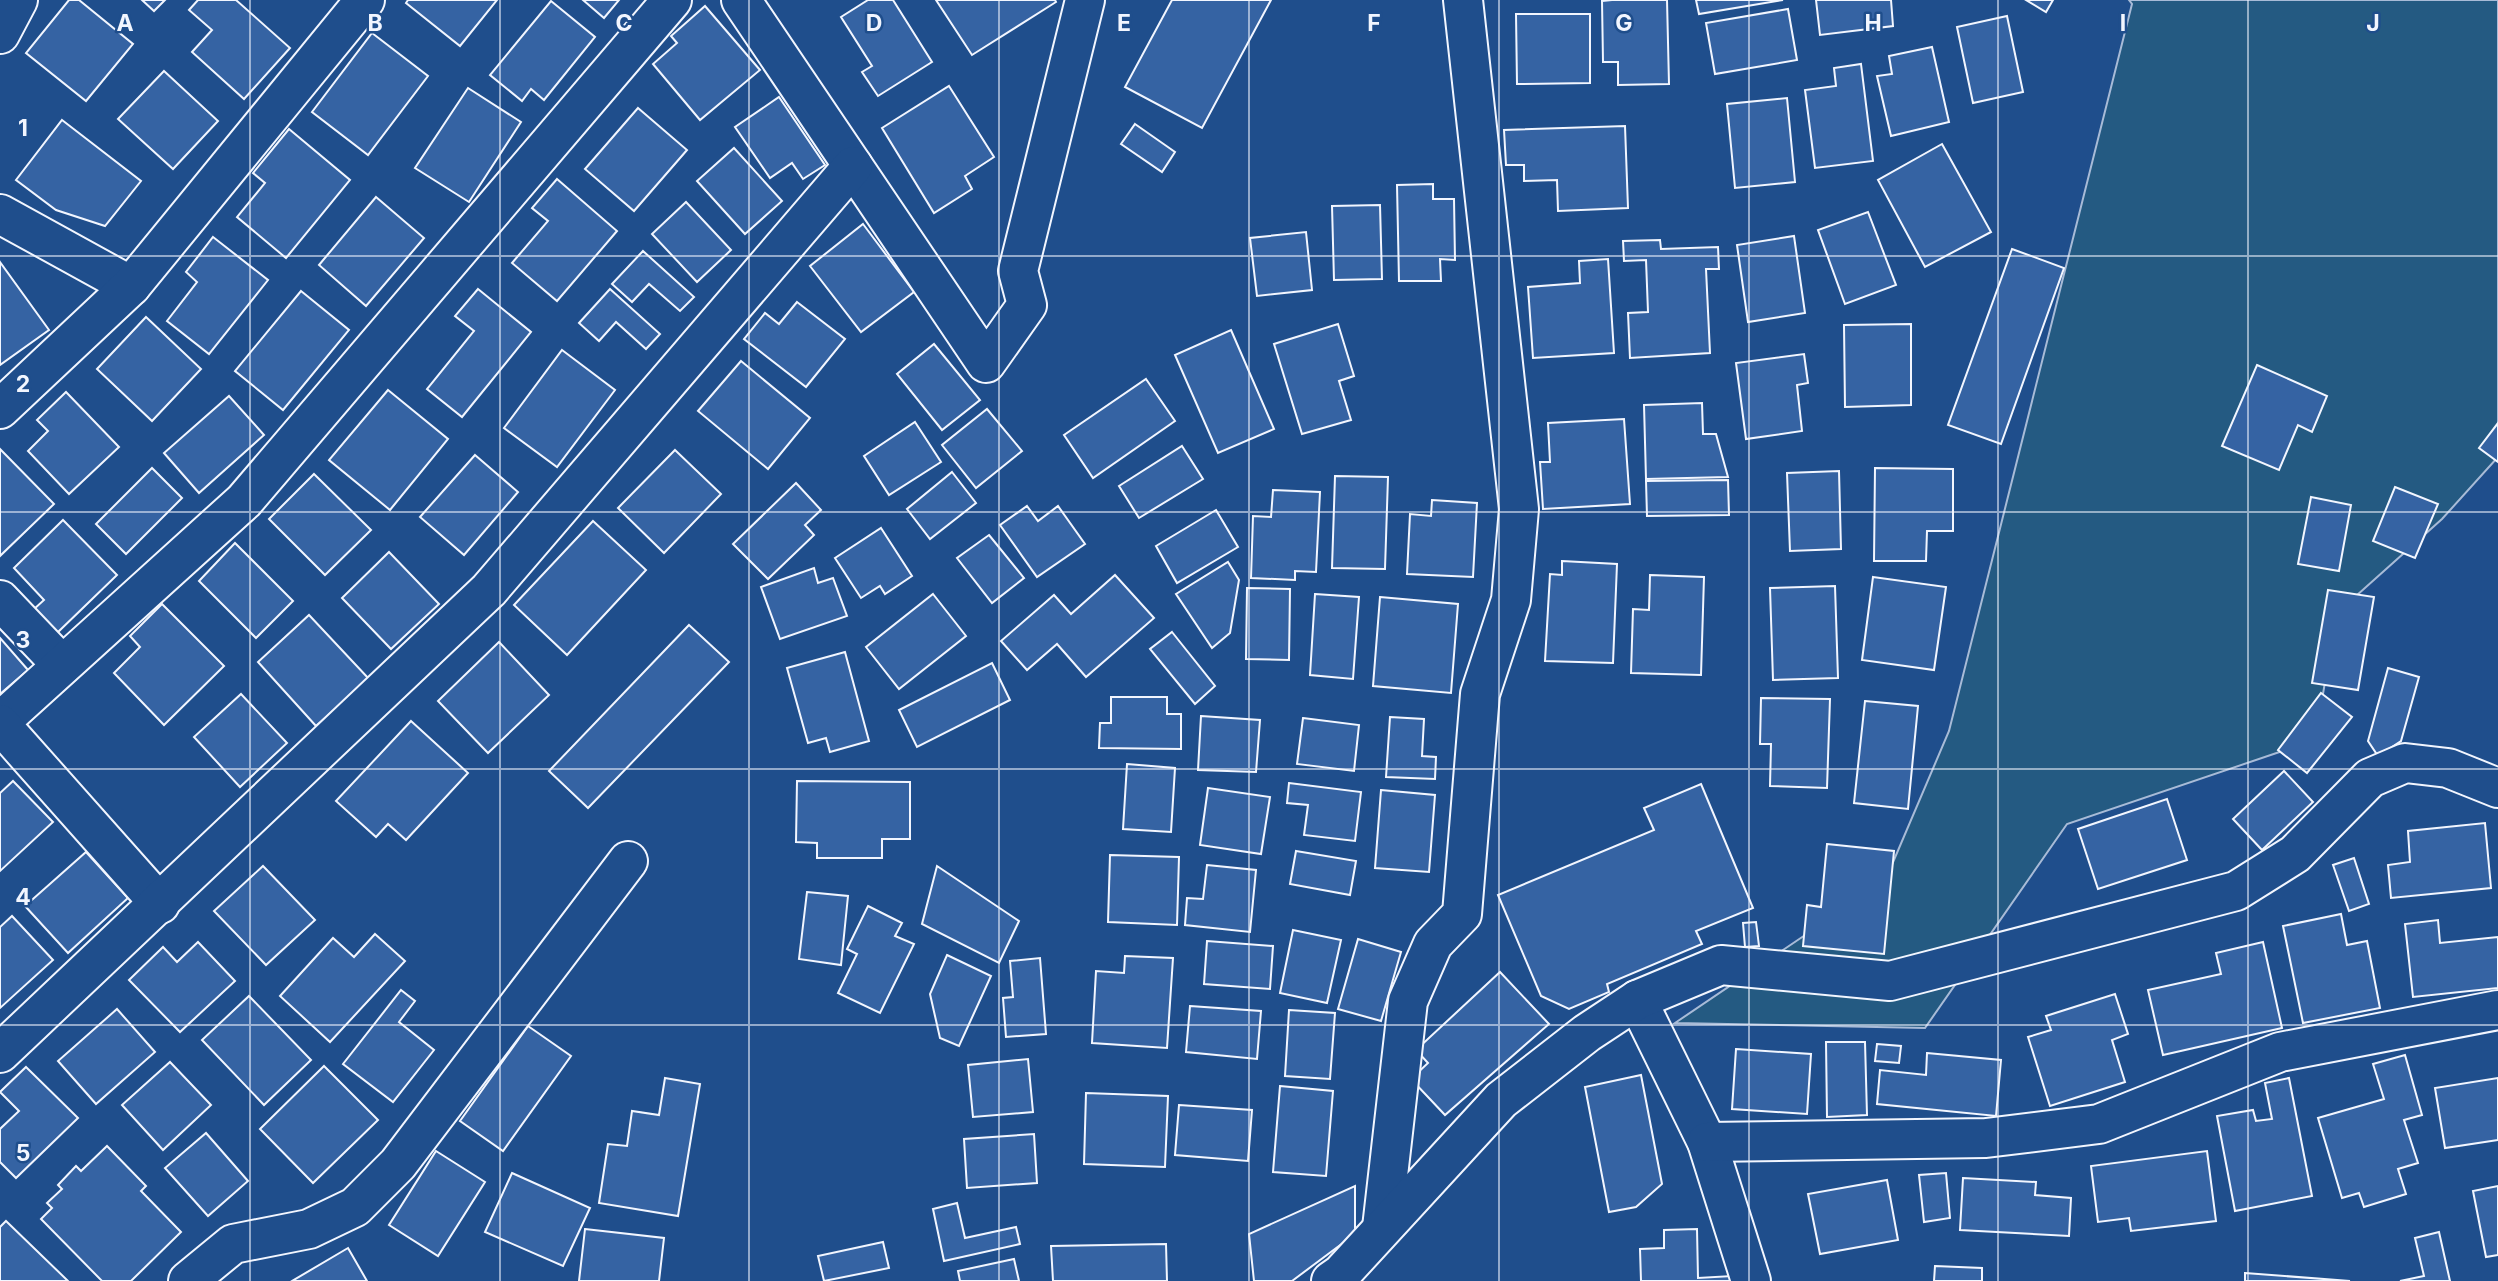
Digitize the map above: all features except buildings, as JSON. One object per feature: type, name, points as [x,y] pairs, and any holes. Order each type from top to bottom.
[{"type":"street","points":[[0,34],[18,0]]},
{"type":"street","points":[[0,409],[131,286],[365,0]]},
{"type":"street","points":[[160,904],[0,723],[244,501],[672,0]]},
{"type":"street","points":[[741,0],[986,363],[1027,305],[1018,271],[1085,0]]},
{"type":"street","points":[[1382,1228],[1408,1000],[1433,944],[1462,914],[1480,694],[1511,600],[1519,509],[1463,0]]},
{"type":"street","points":[[0,1053],[489,590],[853,166]]},
{"type":"street","points":[[0,214],[131,286]]},
{"type":"street","points":[[0,600],[62,665]]},
{"type":"street","points":[[1331,1281],[1341,1274],[1501,1100],[1587,1033],[1637,1000],[1721,965],[1890,981],[2236,891],[2295,854],[2370,778],[2405,763],[2448,768],[2498,788]]},
{"type":"street","points":[[188,1281],[233,1244],[309,1229],[355,1207],[398,1164],[628,861]]},
{"type":"street","points":[[1637,1000],[1707,1142],[1751,1281]]},
{"type":"street","points":[[1707,1142],[1986,1138],[2099,1124],[2280,1052],[2498,1010]]},
{"type":"shaded area","points":[[2129,0],[2498,0],[2498,457],[2442,519],[2337,613],[2315,740],[2067,824],[1925,1028],[1675,1023],[1885,881],[1949,731],[2132,4]]}]
